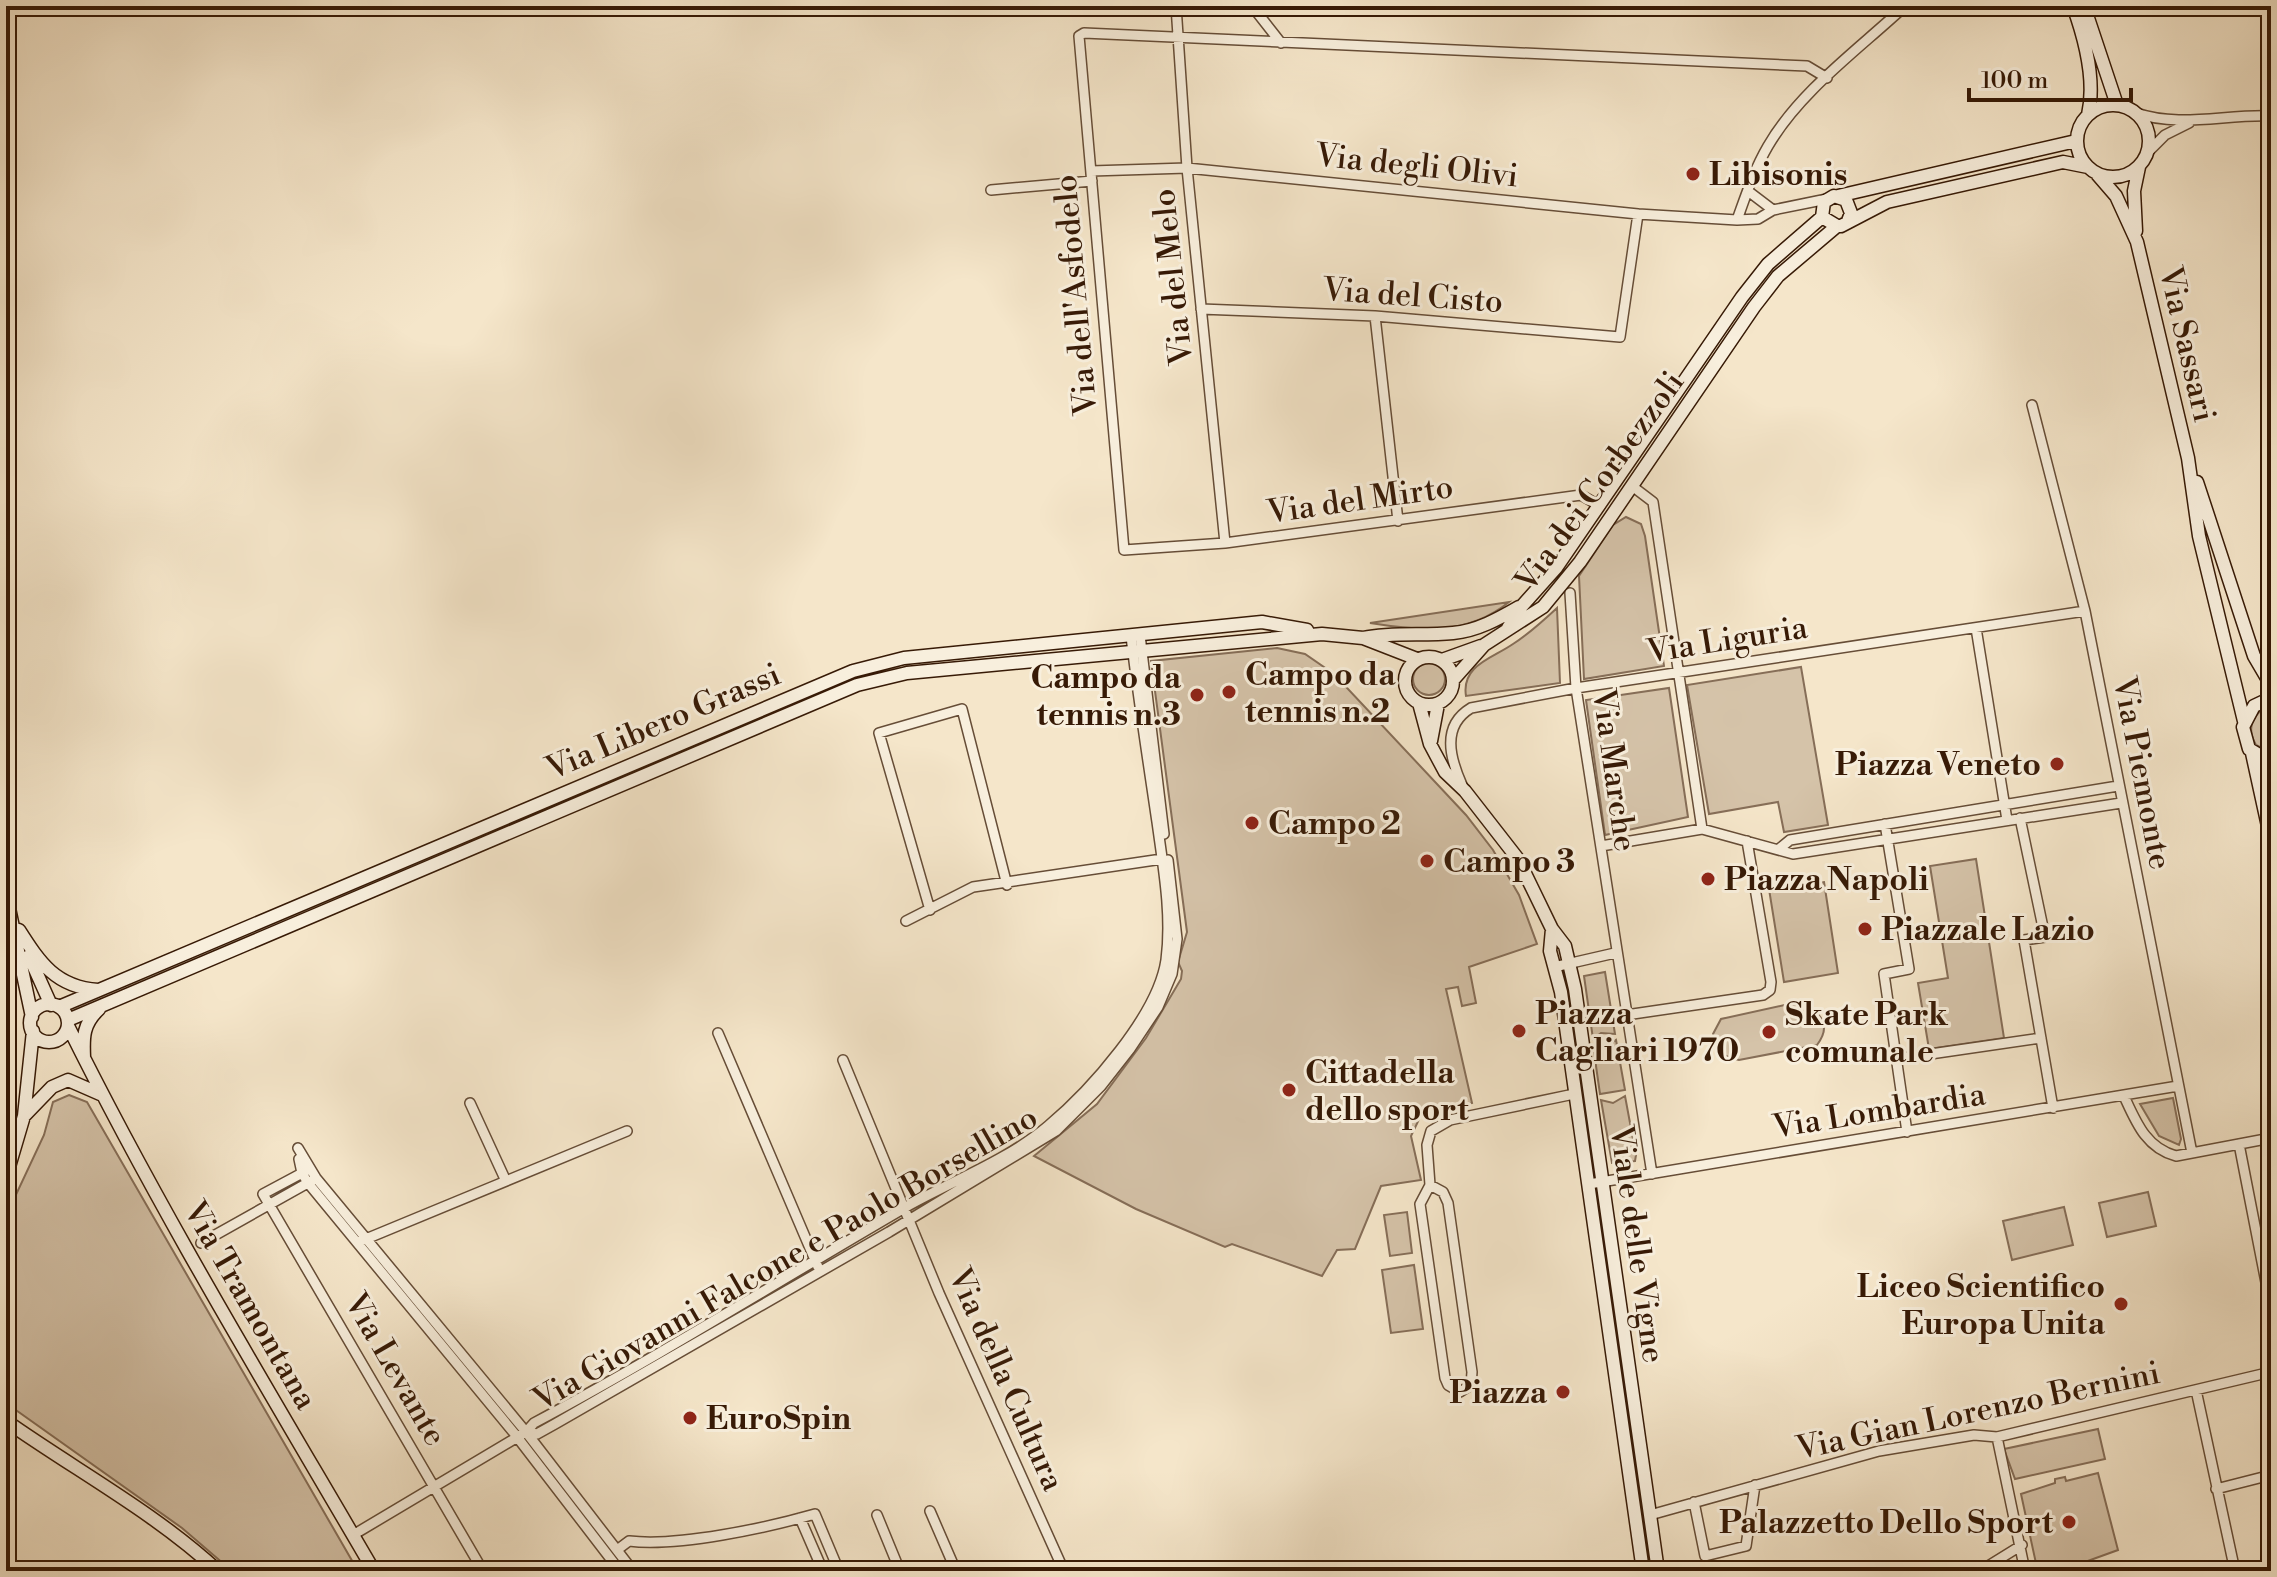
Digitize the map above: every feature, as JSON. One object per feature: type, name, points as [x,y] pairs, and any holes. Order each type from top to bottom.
[{"type":"main road","points":[[2073,6],[2085,39],[2090,91],[2088,115]]},
{"type":"main road","points":[[2084,6],[2117,105]]},
{"type":"main road","points":[[1842,224],[1887,202],[2063,162],[2092,170],[2119,177],[2143,160],[2147,130],[2136,113],[2117,105],[2105,106],[2088,115],[2079,128],[2076,141],[2081,158],[2092,170]]},
{"type":"main road","points":[[1716,349],[1768,264],[1827,206],[2076,141]]},
{"type":"main road","name":"Via Sassari","points":[[2143,160],[2134,191],[2137,242],[2188,458],[2199,536],[2244,721],[2244,738],[2252,753]]},
{"type":"main road","name":"Via Sassari","points":[[2092,170],[2116,196],[2137,242]]},
{"type":"main road","points":[[1716,349],[1778,276],[1842,224],[1851,213],[1849,204],[1827,206]]},
{"type":"main road","points":[[1827,206],[1842,224]]},
{"type":"main road","name":"Via dei Corbezzoli","points":[[1453,680],[1484,645],[1543,607],[1580,562],[1632,486],[1716,349]]},
{"type":"main road","name":"Via dei Corbezzoli","points":[[1508,628],[1522,606],[1556,568],[1716,349]]},
{"type":"main road","name":"Via Sassari","points":[[2188,458],[2254,656],[2271,685]]},
{"type":"main road","points":[[1363,638],[1391,632],[1464,631],[1492,622],[1522,606]]},
{"type":"main road","name":"Via Libero Grassi","points":[[55,1006],[100,990],[853,671],[904,658],[1262,622],[1322,634],[1363,638]]},
{"type":"main road","name":"Via Libero Grassi","points":[[68,1023],[103,1005],[857,685],[907,673],[1322,634]]},
{"type":"main road","points":[[1363,638],[1417,659],[1430,656],[1442,660],[1453,680],[1447,697],[1438,704],[1430,744]]},
{"type":"main road","name":"Via dei Corbezzoli","points":[[1442,660],[1484,645]]},
{"type":"main road","points":[[1391,648],[1406,672],[1407,692],[1419,703],[1438,704]]},
{"type":"main road","points":[[1406,672],[1417,659]]},
{"type":"main road","points":[[2244,721],[2254,706],[2271,698]]},
{"type":"main road","name":"Viale delle Vigne","points":[[1419,703],[1430,744],[1445,772],[1465,791],[1518,859],[1552,929],[1565,946],[1603,1182],[1658,1571]]},
{"type":"main road","points":[[2252,753],[2271,762]]},
{"type":"main road","points":[[2252,753],[2271,840]]},
{"type":"main road","points":[[6,894],[15,924],[33,1031],[24,1116],[6,1177]]},
{"type":"main road","points":[[15,924],[46,971],[83,989],[100,990]]},
{"type":"main road","points":[[15,924],[55,1006],[68,1023],[37,1054],[30,1069]]},
{"type":"main road","name":"Viale delle Vigne","points":[[1552,929],[1550,951],[1589,1184],[1643,1571]]},
{"type":"main road","points":[[85,1064],[83,1034],[88,1021],[103,1005]]},
{"type":"main road","points":[[32,1017],[41,1006],[55,1006]]},
{"type":"main road","name":"Via Tramontana","points":[[68,1023],[85,1064],[374,1571]]},
{"type":"main road","points":[[33,1031],[40,1039],[53,1041]]},
{"type":"main road","name":"Via Tramontana","points":[[53,1041],[85,1064]]},
{"type":"main road","points":[[24,1116],[52,1087],[68,1080],[103,1096]]},
{"type":"main road","points":[[6,1421],[65,1462],[107,1486],[218,1571]]},
{"type":"street","name":"Via del Melo","points":[[1176,6],[1187,168],[1225,543]]},
{"type":"street","points":[[1252,6],[1281,43]]},
{"type":"street","points":[[1827,206],[1800,204],[1773,210],[1758,219],[1737,220],[1758,166],[1781,127],[1827,78],[1905,6]]},
{"type":"street","name":"Via dell'Asfodelo","points":[[1124,550],[1079,36],[1084,33],[1179,38]]},
{"type":"street","points":[[1179,38],[1807,66],[1827,78]]},
{"type":"street","points":[[2136,113],[2161,120],[2192,121],[2238,115],[2271,116]]},
{"type":"street","points":[[2143,160],[2165,135],[2192,121]]},
{"type":"street","name":"Via degli Olivi","points":[[991,190],[1091,176],[1187,168],[1638,214],[1737,220]]},
{"type":"street","points":[[1748,191],[1773,210]]},
{"type":"street","name":"Via del Cisto","points":[[1201,309],[1375,316],[1620,337],[1638,214]]},
{"type":"street","points":[[1375,316],[1398,521]]},
{"type":"street","name":"Via Piemonte","points":[[2032,405],[2085,611],[2192,1153]]},
{"type":"street","points":[[1632,486],[1653,502],[1702,829]]},
{"type":"street","name":"Via del Mirto","points":[[1124,550],[1225,543],[1581,495],[1600,506]]},
{"type":"street","name":"Via Marche","points":[[1570,593],[1576,688],[1615,953],[1652,1174]]},
{"type":"street","name":"Via Liguria","points":[[1465,791],[1450,746],[1452,728],[1461,714],[1471,708],[1576,688],[2085,611]]},
{"type":"street","points":[[1976,628],[2007,820]]},
{"type":"street","name":"Via Giovanni Falcone e Paolo Borsellino","points":[[818,1265],[910,1219],[1056,1131],[1094,1087],[1156,994],[1165,962],[1170,909],[1136,635]]},
{"type":"street","points":[[930,910],[879,733],[962,709],[1007,885]]},
{"type":"street","points":[[1779,849],[1790,840],[2118,786]]},
{"type":"street","points":[[1601,846],[1702,829],[1779,849],[1786,855],[2121,803]]},
{"type":"street","name":"Via Giovanni Falcone e Paolo Borsellino","points":[[1158,810],[1170,909]]},
{"type":"street","points":[[2020,818],[2045,937],[2024,940],[2053,1108]]},
{"type":"street","points":[[1885,824],[1909,969],[1884,974],[1907,1132]]},
{"type":"street","points":[[1626,1015],[1763,995],[1770,990],[1747,841]]},
{"type":"street","points":[[906,921],[973,887],[1007,885],[1162,859]]},
{"type":"street","points":[[1554,967],[1615,953]]},
{"type":"street","points":[[718,1033],[818,1265]]},
{"type":"street","points":[[1896,1059],[2041,1038]]},
{"type":"street","name":"Via della Cultura","points":[[843,1060],[939,1293],[1064,1571]]},
{"type":"street","name":"Via Lombardia","points":[[1589,1184],[2178,1086]]},
{"type":"street","name":"Via Giovanni Falcone e Paolo Borsellino","points":[[353,1535],[521,1434],[537,1434],[555,1424],[818,1265],[905,1208],[1047,1127],[1094,1087]]},
{"type":"street","points":[[1430,1185],[1443,1192],[1448,1203],[1472,1372],[1471,1385],[1460,1392],[1448,1385],[1445,1378],[1420,1204],[1430,1185],[1427,1145],[1431,1131],[1450,1120],[1574,1094]]},
{"type":"street","points":[[2124,1096],[2139,1127],[2153,1145],[2176,1156],[2271,1138]]},
{"type":"street","points":[[470,1103],[505,1179]]},
{"type":"street","points":[[361,1241],[627,1131]]},
{"type":"street","points":[[2239,1144],[2271,1308]]},
{"type":"street","name":"Via Levante","points":[[312,1180],[305,1171],[263,1194],[483,1571]]},
{"type":"street","points":[[201,1243],[312,1180],[633,1571]]},
{"type":"street","name":"Via Gian Lorenzo Bernini","points":[[1650,1515],[1879,1451],[1974,1435],[1997,1437],[2271,1372]]},
{"type":"street","points":[[2196,1390],[2235,1571]]},
{"type":"street","points":[[521,1434],[620,1571]]},
{"type":"street","points":[[1997,1437],[2025,1571]]},
{"type":"street","points":[[2216,1489],[2271,1475]]},
{"type":"street","points":[[1694,1502],[1705,1556],[1746,1546],[1755,1485]]},
{"type":"street","points":[[930,1511],[956,1571]]},
{"type":"street","points":[[617,1550],[629,1541],[649,1543],[815,1514],[839,1571]]},
{"type":"street","points":[[877,1515],[900,1571]]},
{"type":"street","points":[[800,1518],[823,1571]]},
{"type":"street","points":[[1980,1571],[2022,1545]]},
{"type":"shaded area","points":[[1626,517],[1641,524],[1645,536],[1664,666],[1584,679],[1579,576],[1613,525]]},
{"type":"shaded area","points":[[1509,602],[1477,621],[1460,626],[1425,629],[1370,623]]},
{"type":"shaded area","points":[[1557,608],[1560,683],[1466,696],[1468,677],[1473,670],[1525,636]]},
{"type":"shaded area","points":[[1277,648],[1305,654],[1334,674],[1466,815],[1493,850],[1519,895],[1537,944],[1469,967],[1476,1003],[1462,1006],[1458,987],[1446,989],[1472,1103],[1422,1113],[1411,1136],[1421,1180],[1381,1186],[1355,1249],[1337,1250],[1322,1276],[1232,1244],[1225,1247],[1136,1209],[1034,1156],[1097,1104],[1146,1038],[1181,979],[1178,962],[1187,932],[1151,661]]},
{"type":"shaded area","points":[[1429,663],[1441,667],[1445,679],[1441,691],[1429,695],[1417,691],[1413,679],[1417,667]]},
{"type":"shaded area","points":[[1801,667],[1828,825],[1784,832],[1778,802],[1709,814],[1687,685]]},
{"type":"shaded area","points":[[1669,688],[1688,817],[1605,835],[1586,700]]},
{"type":"shaded area","points":[[2271,706],[2271,753],[2256,745],[2251,727],[2255,716]]},
{"type":"shaded area","points":[[1976,859],[2004,1038],[1929,1049],[1918,983],[1948,978],[1930,866]]},
{"type":"shaded area","points":[[1824,882],[1838,973],[1784,982],[1769,889]]},
{"type":"shaded area","points":[[1605,972],[1615,1034],[1601,1033],[1593,1039],[1584,976]]},
{"type":"shaded area","name":"Skate Park comunale","points":[[1789,1004],[1806,1007],[1819,1015],[1824,1028],[1817,1045],[1739,1060],[1724,1055],[1718,1049],[1713,1034],[1721,1019]]},
{"type":"shaded area","points":[[1616,1040],[1625,1090],[1600,1094],[1593,1045],[1605,1047]]},
{"type":"shaded area","points":[[69,1095],[87,1102],[358,1571],[232,1571],[182,1528],[6,1403],[6,1216],[44,1135],[53,1102]]},
{"type":"shaded area","points":[[1625,1096],[1635,1161],[1612,1163],[1601,1100],[1613,1103]]},
{"type":"shaded area","points":[[2173,1098],[2181,1139],[2179,1145],[2159,1136],[2140,1104]]},
{"type":"shaded area","points":[[2148,1192],[2156,1226],[2107,1237],[2099,1203]]},
{"type":"shaded area","points":[[2064,1207],[2073,1245],[2012,1260],[2003,1221]]},
{"type":"shaded area","points":[[1407,1212],[1412,1253],[1390,1256],[1384,1215]]},
{"type":"shaded area","points":[[1414,1265],[1423,1329],[1391,1333],[1382,1270]]},
{"type":"shaded area","points":[[2098,1429],[2105,1459],[2015,1479],[2004,1449]]},
{"type":"shaded area","name":"Palazzetto Dello Sport","points":[[2098,1473],[2118,1550],[2074,1566],[2073,1563],[2037,1568],[2021,1494],[2055,1483],[2055,1479],[2065,1477],[2066,1481]]},
{"type":"place","name":"Libisonis","points":[[1693,174]]},
{"type":"place","name":"Campo da tennis n.2","points":[[1229,692]]},
{"type":"place","name":"Campo da tennis n.3","points":[[1197,695]]},
{"type":"place","name":"Piazza Veneto","points":[[2057,764]]},
{"type":"place","name":"Campo 2","points":[[1252,823]]},
{"type":"place","name":"Campo 3","points":[[1427,861]]},
{"type":"place","name":"Piazza Napoli","points":[[1708,879]]},
{"type":"place","name":"Piazzale Lazio","points":[[1865,929]]},
{"type":"place","name":"Piazza Cagliari 1970","points":[[1519,1031]]},
{"type":"place","name":"Skate Park comunale","points":[[1769,1032]]},
{"type":"place","name":"Cittadella dello sport","points":[[1289,1090]]},
{"type":"place","name":"Liceo Scientifico Europa Unita","points":[[2121,1304]]},
{"type":"place","name":"Piazza","points":[[1563,1392]]},
{"type":"place","name":"EuroSpin","points":[[690,1418]]},
{"type":"place","name":"Palazzetto Dello Sport","points":[[2069,1522]]}]
